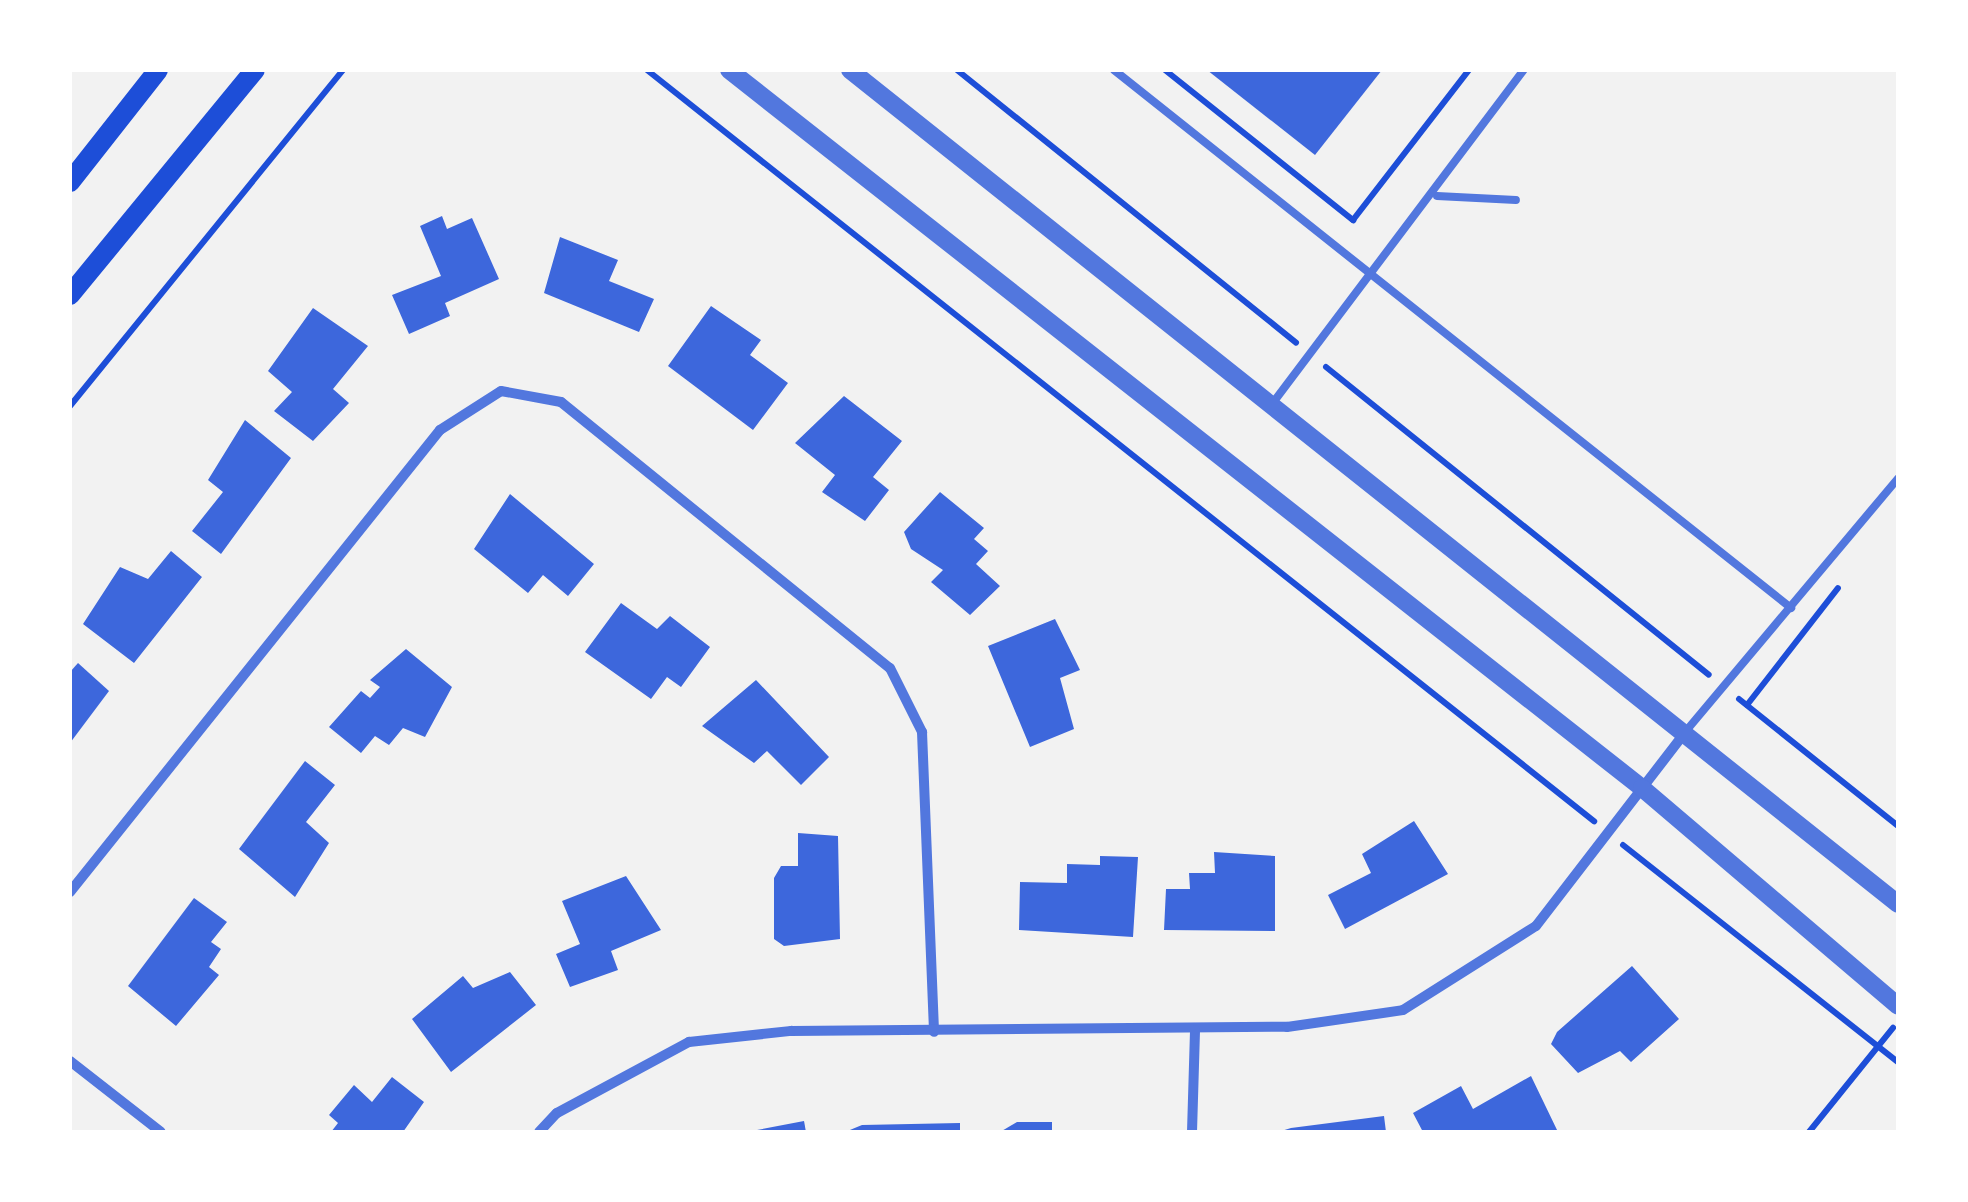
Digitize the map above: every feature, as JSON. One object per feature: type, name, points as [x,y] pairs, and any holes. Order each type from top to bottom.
[{"type":"main road","points":[[70,182],[158,70]]},
{"type":"main road","points":[[70,295],[255,70]]},
{"type":"street","points":[[729,70],[1642,788],[1898,1006]]},
{"type":"street","points":[[850,70],[1898,904]]},
{"type":"street","points":[[70,892],[440,430],[501,391],[562,402],[890,668],[922,732],[934,1032]]},
{"type":"street","points":[[539,1132],[558,1112],[689,1042],[934,1032],[1195,1030],[1403,1010],[1536,926],[1684,734]]},
{"type":"street","points":[[1192,1132],[1195,1030]]},
{"type":"street","points":[[70,1061],[160,1132]]},
{"type":"lane","points":[[1114,70],[1791,608]]},
{"type":"lane","points":[[1272,404],[1437,196],[1524,70]]},
{"type":"lane","points":[[1437,196],[1516,200]]},
{"type":"lane","points":[[1684,734],[1898,478]]},
{"type":"path","points":[[70,406],[344,70]]},
{"type":"path","points":[[647,70],[1898,1062]]},
{"type":"path","points":[[957,70],[1898,826]]},
{"type":"path","points":[[1164,70],[1353,220],[1469,70]]},
{"type":"path","points":[[1747,706],[1852,571]]},
{"type":"path","points":[[1809,1132],[1878,1046]]},
{"type":"building","points":[[1207,70],[1382,70],[1315,155]]},
{"type":"building","points":[[442,216],[447,229],[472,218],[499,279],[445,303],[450,316],[409,334],[392,295],[441,276],[420,226]]},
{"type":"building","points":[[560,237],[618,260],[609,281],[654,299],[639,332],[544,293]]},
{"type":"building","points":[[711,306],[761,340],[750,355],[788,383],[753,430],[668,366]]},
{"type":"building","points":[[313,308],[368,346],[333,389],[349,403],[313,441],[274,411],[292,392],[268,371]]},
{"type":"building","points":[[844,396],[902,441],[873,477],[889,490],[865,521],[822,492],[835,475],[795,443]]},
{"type":"building","points":[[245,420],[291,458],[221,554],[192,531],[223,492],[208,480]]},
{"type":"building","points":[[940,492],[984,528],[974,539],[988,551],[976,564],[1000,586],[970,615],[931,582],[943,570],[911,549],[904,532]]},
{"type":"building","points":[[510,494],[594,564],[568,596],[543,575],[528,593],[474,549]]},
{"type":"building","points":[[171,551],[202,577],[134,663],[83,624],[120,567],[148,579]]},
{"type":"building","points":[[621,603],[657,629],[670,616],[710,647],[681,687],[667,677],[651,699],[585,652]]},
{"type":"building","points":[[1055,619],[1080,670],[1060,678],[1074,729],[1030,747],[988,646]]},
{"type":"building","points":[[406,649],[452,687],[425,737],[403,728],[389,745],[375,736],[361,753],[329,727],[361,691],[370,698],[380,687],[370,680]]},
{"type":"building","points":[[78,663],[109,691],[70,743],[70,672]]},
{"type":"building","points":[[756,680],[829,757],[801,785],[767,751],[754,763],[702,726]]},
{"type":"building","points":[[305,761],[335,785],[306,822],[329,843],[295,897],[239,849]]},
{"type":"building","points":[[1414,821],[1448,874],[1345,929],[1328,895],[1371,873],[1362,854]]},
{"type":"building","points":[[798,833],[838,836],[840,939],[784,946],[774,939],[774,878],[781,866],[798,866]]},
{"type":"building","points":[[1214,852],[1275,856],[1275,931],[1164,930],[1166,889],[1190,889],[1189,873],[1215,873]]},
{"type":"building","points":[[1100,856],[1138,857],[1133,937],[1019,930],[1020,882],[1067,883],[1067,864],[1100,865]]},
{"type":"building","points":[[626,876],[661,930],[611,951],[618,970],[570,987],[556,954],[580,944],[562,901]]},
{"type":"building","points":[[194,898],[227,922],[211,942],[221,949],[209,967],[219,975],[176,1026],[128,986]]},
{"type":"building","points":[[1632,966],[1679,1019],[1631,1062],[1620,1051],[1578,1073],[1551,1044],[1557,1032]]},
{"type":"building","points":[[510,972],[536,1005],[451,1072],[412,1019],[463,976],[473,988]]},
{"type":"building","points":[[1531,1076],[1558,1132],[1423,1132],[1413,1113],[1461,1086],[1473,1109]]},
{"type":"building","points":[[392,1077],[424,1102],[403,1132],[331,1132],[338,1123],[329,1115],[354,1085],[372,1102]]},
{"type":"building","points":[[1384,1116],[1386,1132],[1278,1132],[1291,1128]]},
{"type":"building","points":[[804,1121],[806,1132],[757,1130]]},
{"type":"building","points":[[1017,1122],[1052,1122],[1052,1132],[1000,1132]]},
{"type":"building","points":[[960,1123],[960,1132],[845,1132],[862,1125]]}]
